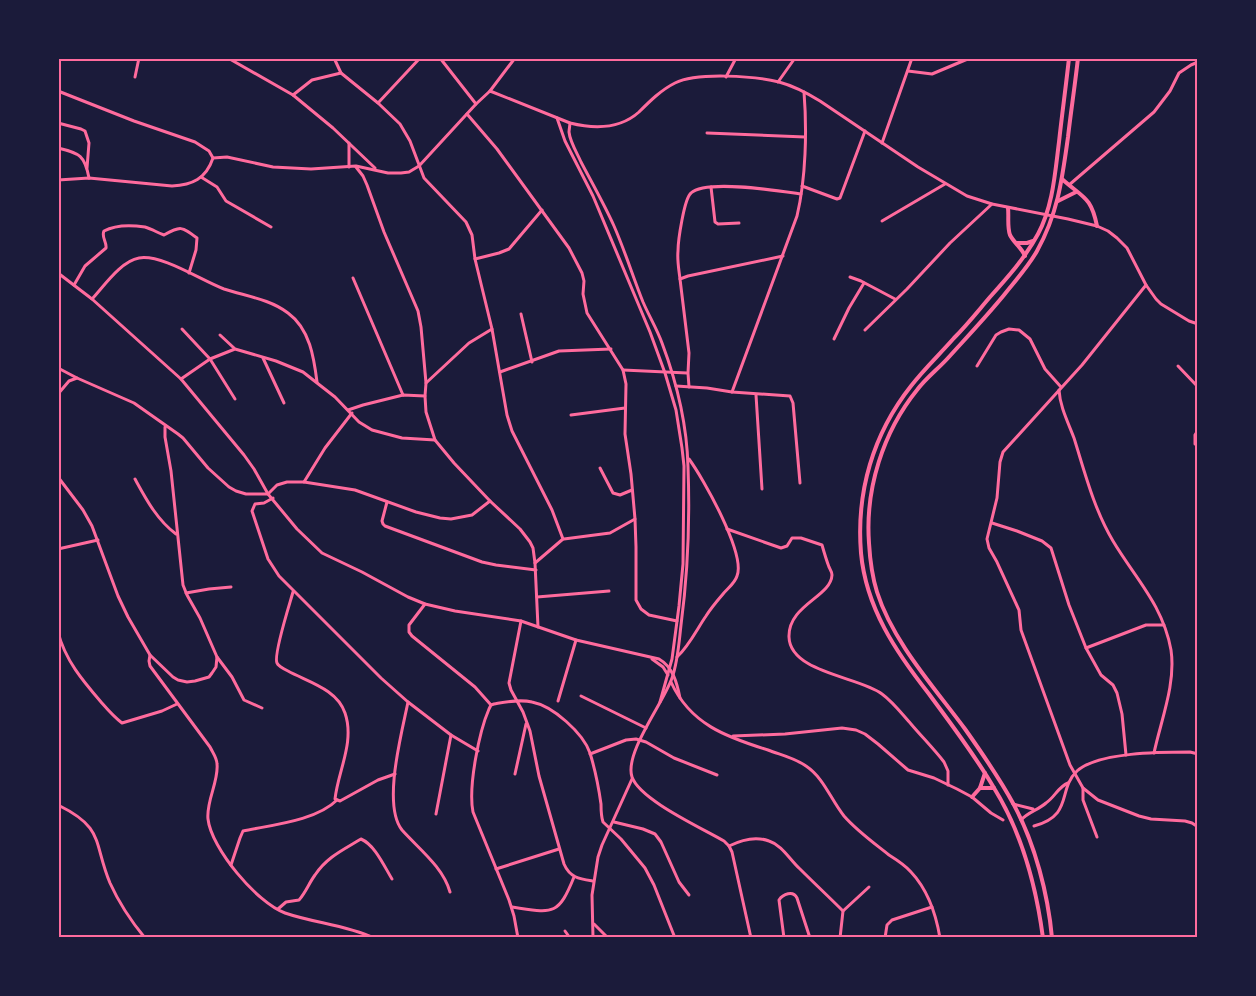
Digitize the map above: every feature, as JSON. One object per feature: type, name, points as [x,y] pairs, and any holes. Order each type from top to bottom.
[{"type":"main road","points":[[1043,938],[1030,871],[1007,811],[985,773],[905,663],[880,620],[863,569],[860,518],[864,483],[873,453],[897,405],[921,374],[1025,256],[1042,225],[1055,177],[1069,58]]},
{"type":"main road","points":[[1052,938],[1040,871],[1013,804],[966,731],[915,662],[884,609],[872,570],[869,542],[870,507],[878,465],[902,411],[918,388],[990,312],[1030,263],[1048,230],[1058,201],[1062,179],[1078,58]]},
{"type":"main road","points":[[1062,179],[1090,204],[1097,226]]},
{"type":"main road","points":[[1058,201],[1076,192]]},
{"type":"main road","points":[[1008,208],[1010,236],[1025,256]]},
{"type":"main road","points":[[1016,243],[1027,243],[1034,240]]},
{"type":"main road","points":[[972,797],[980,788],[985,773]]},
{"type":"main road","points":[[980,788],[994,788]]},
{"type":"street","points":[[135,77],[139,58]]},
{"type":"street","points":[[228,58],[293,95],[349,143],[376,170]]},
{"type":"street","points":[[334,58],[341,73],[400,124],[410,141],[424,178],[466,222],[472,235],[492,329],[504,404],[512,431],[552,510],[563,539]]},
{"type":"street","points":[[378,103],[420,58]]},
{"type":"street","points":[[440,58],[476,105]]},
{"type":"street","points":[[213,159],[227,157],[273,167],[311,170],[356,166],[388,173],[409,172],[419,166],[490,91],[515,58]]},
{"type":"street","points":[[726,77],[736,58]]},
{"type":"street","points":[[778,82],[795,58]]},
{"type":"street","points":[[882,143],[912,58]]},
{"type":"street","points":[[908,71],[932,74],[973,59]]},
{"type":"street","points":[[1069,185],[1154,112],[1170,91],[1179,73],[1197,62]]},
{"type":"street","points":[[293,95],[312,80],[341,73]]},
{"type":"street","points":[[490,91],[570,123],[606,127],[632,118],[658,94],[687,78],[726,77],[778,82],[804,92],[838,111],[882,143],[967,196],[1008,208],[1097,226],[1108,231],[1122,242],[1136,263],[1146,285],[1161,304],[1197,324]]},
{"type":"street","points":[[58,91],[195,142],[209,151],[213,159],[210,167],[201,177],[185,185],[172,186],[89,178],[58,180]]},
{"type":"street","points":[[732,392],[797,216],[802,186],[805,137],[804,92]]},
{"type":"street","points":[[467,114],[497,149],[542,210],[581,269],[585,308],[623,370],[626,384],[626,439],[632,490],[636,548],[635,591],[638,604],[649,615],[679,621]]},
{"type":"street","points":[[557,118],[565,141],[610,235],[650,332],[669,386],[679,427],[684,483],[683,564],[679,621]]},
{"type":"street","points":[[58,123],[85,132],[88,143],[89,178]]},
{"type":"street","points":[[570,123],[573,144],[618,234],[646,310],[662,342],[676,386],[685,426],[688,457],[686,585],[673,675],[646,728],[632,762],[631,773],[639,788],[651,799],[729,846],[751,938]]},
{"type":"street","points":[[802,186],[837,199],[840,198],[865,131]]},
{"type":"street","points":[[707,133],[805,137]]},
{"type":"street","points":[[349,143],[349,167]]},
{"type":"street","points":[[58,148],[80,155],[87,168]]},
{"type":"street","points":[[356,166],[363,176],[418,311],[426,383],[426,412],[435,440],[530,542],[536,570],[538,627]]},
{"type":"street","points":[[201,177],[217,187],[226,201],[271,227]]},
{"type":"street","points":[[882,222],[945,184]]},
{"type":"street","points":[[689,387],[689,345],[677,254],[689,195],[695,190],[711,187],[738,187],[801,194]]},
{"type":"street","points":[[711,187],[715,222],[717,224],[740,223]]},
{"type":"street","points":[[864,330],[992,204]]},
{"type":"street","points":[[476,259],[509,249],[542,210]]},
{"type":"street","points":[[74,285],[85,266],[106,248],[103,236],[104,231],[110,228],[134,226],[164,235],[173,229],[186,230],[196,238],[196,250],[189,273]]},
{"type":"street","points":[[680,279],[783,256]]},
{"type":"street","points":[[92,299],[127,263],[146,257],[165,262],[222,288],[266,301],[288,312],[306,334],[314,356],[317,382]]},
{"type":"street","points":[[58,273],[92,299],[181,379],[244,455],[268,494],[297,529],[322,553],[425,604],[521,621],[576,640],[662,661],[673,675],[680,698]]},
{"type":"street","points":[[850,277],[895,299]]},
{"type":"street","points":[[353,278],[403,395]]},
{"type":"street","points":[[834,339],[864,283]]},
{"type":"street","points":[[1146,285],[1082,365],[1022,429],[1002,454],[997,498],[988,534],[989,548],[1019,610],[1022,630],[1070,765],[1083,788],[1098,800],[1139,816],[1185,821],[1197,827]]},
{"type":"street","points":[[521,314],[532,362]]},
{"type":"street","points":[[182,329],[210,359],[235,399]]},
{"type":"street","points":[[426,383],[469,343],[492,329]]},
{"type":"street","points":[[977,366],[996,335],[1009,329],[1019,330],[1030,339],[1045,369],[1060,389],[1062,408],[1096,506],[1114,543],[1154,601],[1171,649],[1171,675],[1166,707],[1154,753]]},
{"type":"street","points":[[220,335],[235,349],[303,372],[372,430],[402,438],[435,440]]},
{"type":"street","points":[[181,379],[210,359],[235,349]]},
{"type":"street","points":[[500,372],[564,350],[611,349]]},
{"type":"street","points":[[263,358],[284,403]]},
{"type":"street","points":[[1178,366],[1197,387]]},
{"type":"street","points":[[58,368],[134,403],[183,438],[208,468],[236,491],[246,494],[268,494],[277,485],[287,482],[304,482],[355,490],[416,513],[451,519],[472,514],[490,501]]},
{"type":"street","points":[[623,370],[688,373]]},
{"type":"street","points":[[58,394],[69,381],[77,378]]},
{"type":"street","points":[[669,386],[785,395],[792,399],[800,483]]},
{"type":"street","points":[[755,394],[762,489]]},
{"type":"street","points":[[304,482],[324,448],[350,412],[363,405],[403,395],[425,396]]},
{"type":"street","points":[[571,415],[625,408]]},
{"type":"street","points":[[166,426],[165,437],[183,585],[217,657],[244,700],[262,708]]},
{"type":"street","points":[[679,427],[685,426]]},
{"type":"street","points":[[1195,444],[1197,430]]},
{"type":"street","points":[[660,704],[674,658],[683,650],[712,607],[737,577],[738,569],[736,553],[727,529],[688,457]]},
{"type":"street","points":[[600,468],[613,494],[620,495],[632,490]]},
{"type":"street","points":[[58,477],[83,510],[99,540],[118,596],[150,655],[173,677],[187,682],[209,677],[216,667],[217,657]]},
{"type":"street","points":[[135,478],[156,514],[177,535]]},
{"type":"street","points":[[273,498],[264,503],[255,504],[252,512],[268,558],[279,576],[408,702],[451,735],[478,751]]},
{"type":"street","points":[[387,502],[382,521],[385,526],[482,562],[536,570]]},
{"type":"street","points":[[535,563],[563,539],[610,533],[634,519]]},
{"type":"street","points":[[992,523],[1042,541],[1051,548],[1069,605],[1086,648],[1101,675],[1113,685],[1117,693],[1122,714],[1126,755]]},
{"type":"street","points":[[727,529],[782,548],[787,546],[792,538],[801,538],[822,545],[831,571],[831,578],[825,589],[800,610],[792,622],[789,634],[791,646],[804,660],[824,672],[872,688],[884,695],[944,762],[948,771],[948,785]]},
{"type":"street","points":[[58,549],[99,540]]},
{"type":"street","points":[[186,593],[231,587]]},
{"type":"street","points":[[537,597],[609,591]]},
{"type":"street","points":[[293,592],[277,650],[277,663],[332,695],[345,712],[348,738],[335,799],[337,800]]},
{"type":"street","points":[[425,604],[409,625],[410,634],[475,687],[491,705]]},
{"type":"street","points":[[521,621],[508,683],[527,722],[566,869],[574,877],[593,881]]},
{"type":"street","points":[[1086,648],[1146,625],[1164,625]]},
{"type":"street","points":[[58,632],[76,671],[90,690],[122,723],[154,714],[177,704]]},
{"type":"street","points":[[558,701],[576,640]]},
{"type":"street","points":[[150,655],[150,666],[210,747],[217,762],[208,817],[215,842],[231,866],[246,884],[283,912],[353,929],[374,938]]},
{"type":"street","points":[[648,657],[660,664],[680,698],[700,720],[750,745],[796,760],[810,769],[819,778],[849,821],[912,873],[923,889],[936,916],[940,938]]},
{"type":"street","points":[[581,696],[646,728]]},
{"type":"street","points":[[491,705],[525,701],[536,703],[558,716],[579,735],[590,754],[603,822],[635,854],[650,876],[675,938]]},
{"type":"street","points":[[408,702],[394,774],[394,812],[397,823],[436,867],[445,879],[450,892]]},
{"type":"street","points":[[491,705],[478,751],[473,779],[472,804],[473,812],[512,907],[518,938]]},
{"type":"street","points":[[515,774],[527,722]]},
{"type":"street","points":[[731,736],[852,728],[865,734],[908,770],[972,797],[1003,820]]},
{"type":"street","points":[[436,814],[451,735]]},
{"type":"street","points":[[590,754],[626,740],[641,740],[674,758],[717,775]]},
{"type":"street","points":[[1034,826],[1055,815],[1064,802],[1074,774],[1095,762],[1126,755],[1190,752],[1197,754]]},
{"type":"street","points":[[231,866],[243,831],[305,817],[327,808],[337,800],[344,799],[369,784],[394,774]]},
{"type":"street","points":[[593,938],[591,907],[598,857],[633,779]]},
{"type":"street","points":[[1021,820],[1027,813],[1047,803],[1062,786],[1069,783]]},
{"type":"street","points":[[1083,788],[1083,800],[1097,837]]},
{"type":"street","points":[[1013,804],[1035,809]]},
{"type":"street","points":[[58,806],[79,817],[93,830],[108,877],[119,901],[145,938]]},
{"type":"street","points":[[614,822],[648,830],[655,834],[679,882],[689,895]]},
{"type":"street","points":[[278,909],[286,902],[300,900],[323,864],[361,839],[374,850],[392,879]]},
{"type":"street","points":[[729,846],[747,839],[772,842],[843,911]]},
{"type":"street","points":[[496,869],[560,849]]},
{"type":"street","points":[[512,907],[553,910],[564,899],[574,877]]},
{"type":"street","points":[[840,938],[843,911],[869,887]]},
{"type":"street","points":[[784,938],[779,900],[791,893],[797,898],[810,938]]},
{"type":"street","points":[[885,938],[887,926],[892,920],[932,907]]},
{"type":"street","points":[[592,922],[608,938]]},
{"type":"street","points":[[565,931],[570,938]]}]
